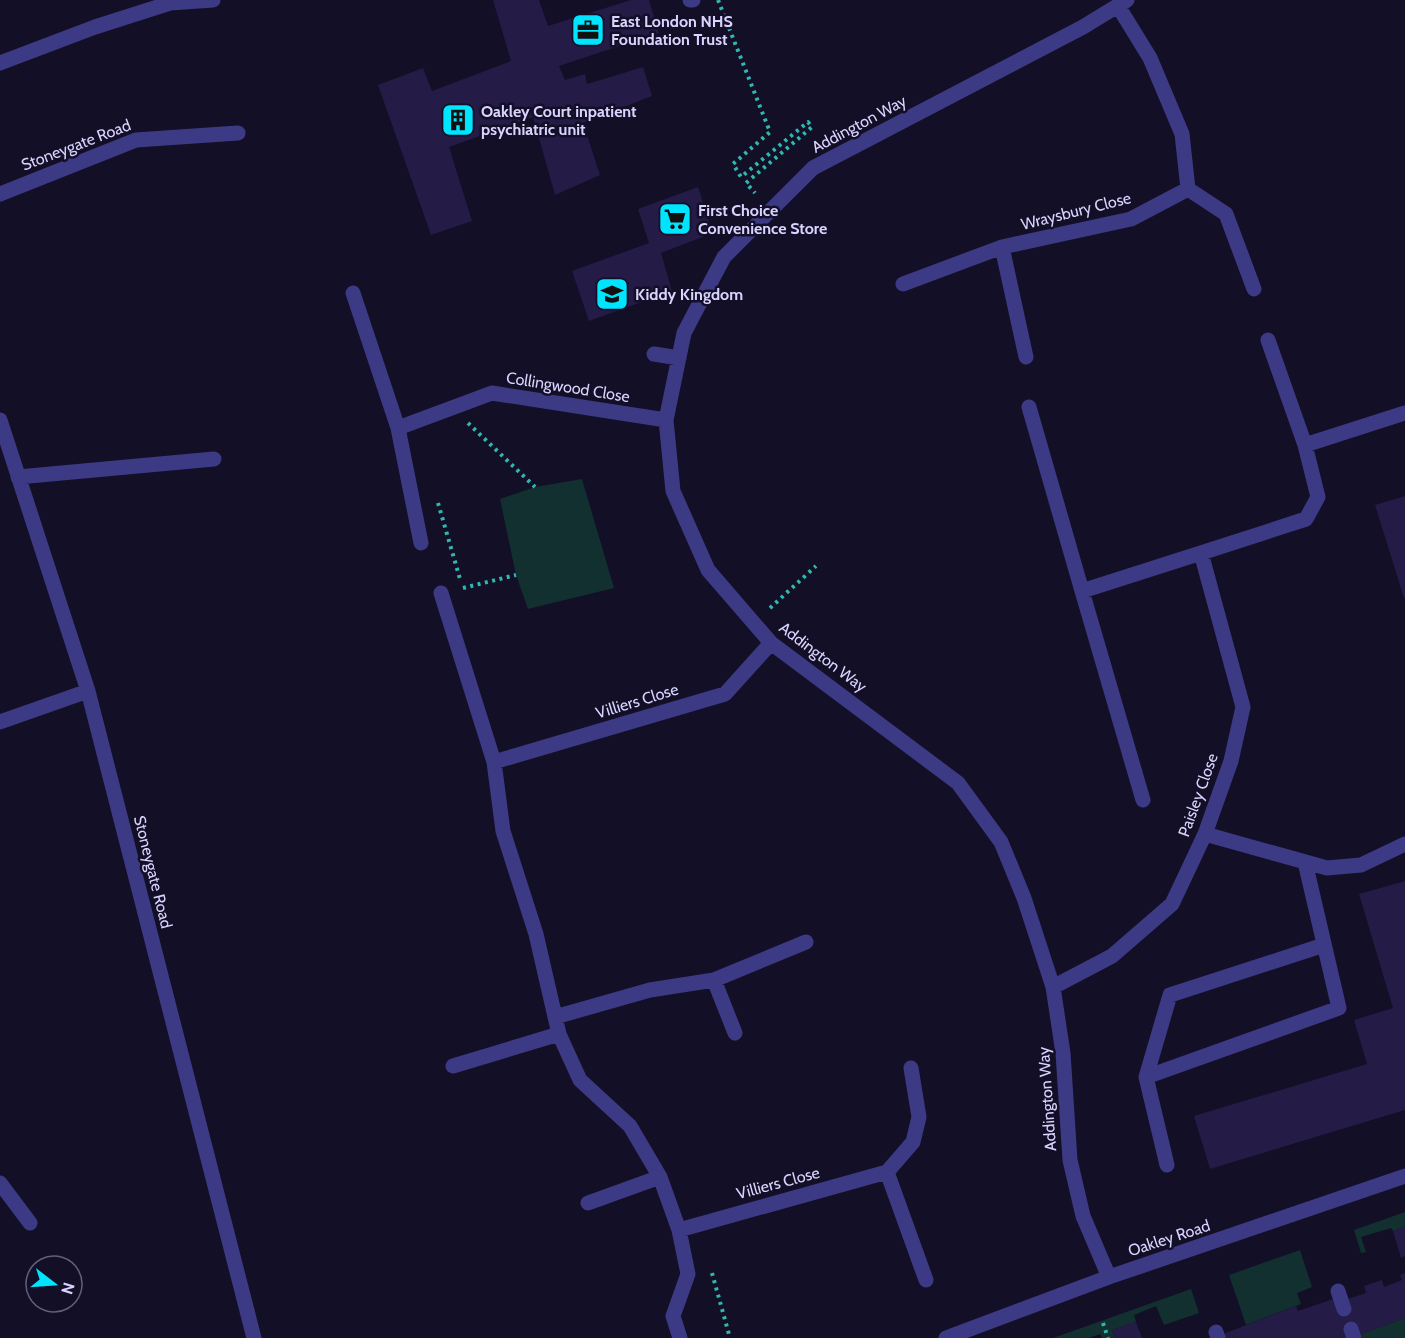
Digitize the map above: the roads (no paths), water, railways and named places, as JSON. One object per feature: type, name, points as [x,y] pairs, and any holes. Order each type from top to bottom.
[{"type":"street","points":[[0,63],[95,27],[170,3],[213,0]]},
{"type":"street","points":[[1122,3],[1150,58],[1182,134],[1188,189],[1226,214],[1254,289]]},
{"type":"street","name":"Addington Way","points":[[1109,1277],[1083,1216],[1070,1160],[1063,1053],[1053,987],[1024,898],[1001,842],[958,783],[771,643],[708,570],[674,491],[666,420],[684,333],[724,257],[813,168],[1083,27],[1122,3]]},
{"type":"street","name":"Stoneygate Road","points":[[0,194],[136,140],[238,133]]},
{"type":"street","name":"Wraysbury Close","points":[[903,284],[1002,247],[1131,219],[1188,189]]},
{"type":"street","points":[[1002,247],[1026,357]]},
{"type":"street","points":[[353,293],[398,428],[421,543]]},
{"type":"street","points":[[1082,591],[1306,519],[1318,497],[1305,445],[1268,340]]},
{"type":"street","points":[[654,354],[679,358]]},
{"type":"street","name":"Collingwood Close","points":[[398,428],[492,393],[666,420]]},
{"type":"street","points":[[1029,407],[1143,800]]},
{"type":"street","points":[[1305,445],[1405,413]]},
{"type":"street","name":"Stoneygate Road","points":[[0,420],[88,691],[255,1338]]},
{"type":"street","points":[[18,477],[214,459]]},
{"type":"street","name":"Paisley Close","points":[[1053,987],[1112,956],[1172,904],[1205,834],[1231,761],[1243,707],[1201,553]]},
{"type":"street","points":[[441,593],[494,762],[503,831],[536,934],[559,1034],[580,1080],[630,1126],[660,1177],[679,1230],[688,1274],[673,1316],[680,1338]]},
{"type":"street","name":"Villiers Close","points":[[494,762],[725,694],[771,643]]},
{"type":"street","points":[[0,722],[88,691]]},
{"type":"street","points":[[1205,834],[1327,868],[1361,865],[1405,844]]},
{"type":"street","points":[[1146,1077],[1339,1008],[1305,862]]},
{"type":"street","points":[[555,1017],[650,990],[714,980],[806,942]]},
{"type":"street","points":[[1167,1166],[1146,1077],[1170,995],[1324,945]]},
{"type":"street","points":[[714,980],[735,1033]]},
{"type":"street","points":[[453,1066],[559,1034]]},
{"type":"street","points":[[911,1068],[919,1117],[913,1142],[887,1172],[926,1280]]},
{"type":"street","name":"Villiers Close","points":[[679,1230],[887,1172]]},
{"type":"street","name":"Oakley Road","points":[[946,1338],[1109,1277],[1405,1176]]},
{"type":"street","points":[[588,1203],[660,1177]]},
{"type":"street","points":[[0,1183],[30,1223]]},
{"type":"street","points":[[1338,1291],[1344,1309]]},
{"type":"place","name":"East London NHS Foundation Trust","points":[[588,30]]},
{"type":"place","name":"Oakley Court inpatient psychiatric unit","points":[[458,120]]},
{"type":"place","name":"First Choice Convenience Store","points":[[675,219]]},
{"type":"place","name":"Kiddy Kingdom","points":[[612,294]]}]
